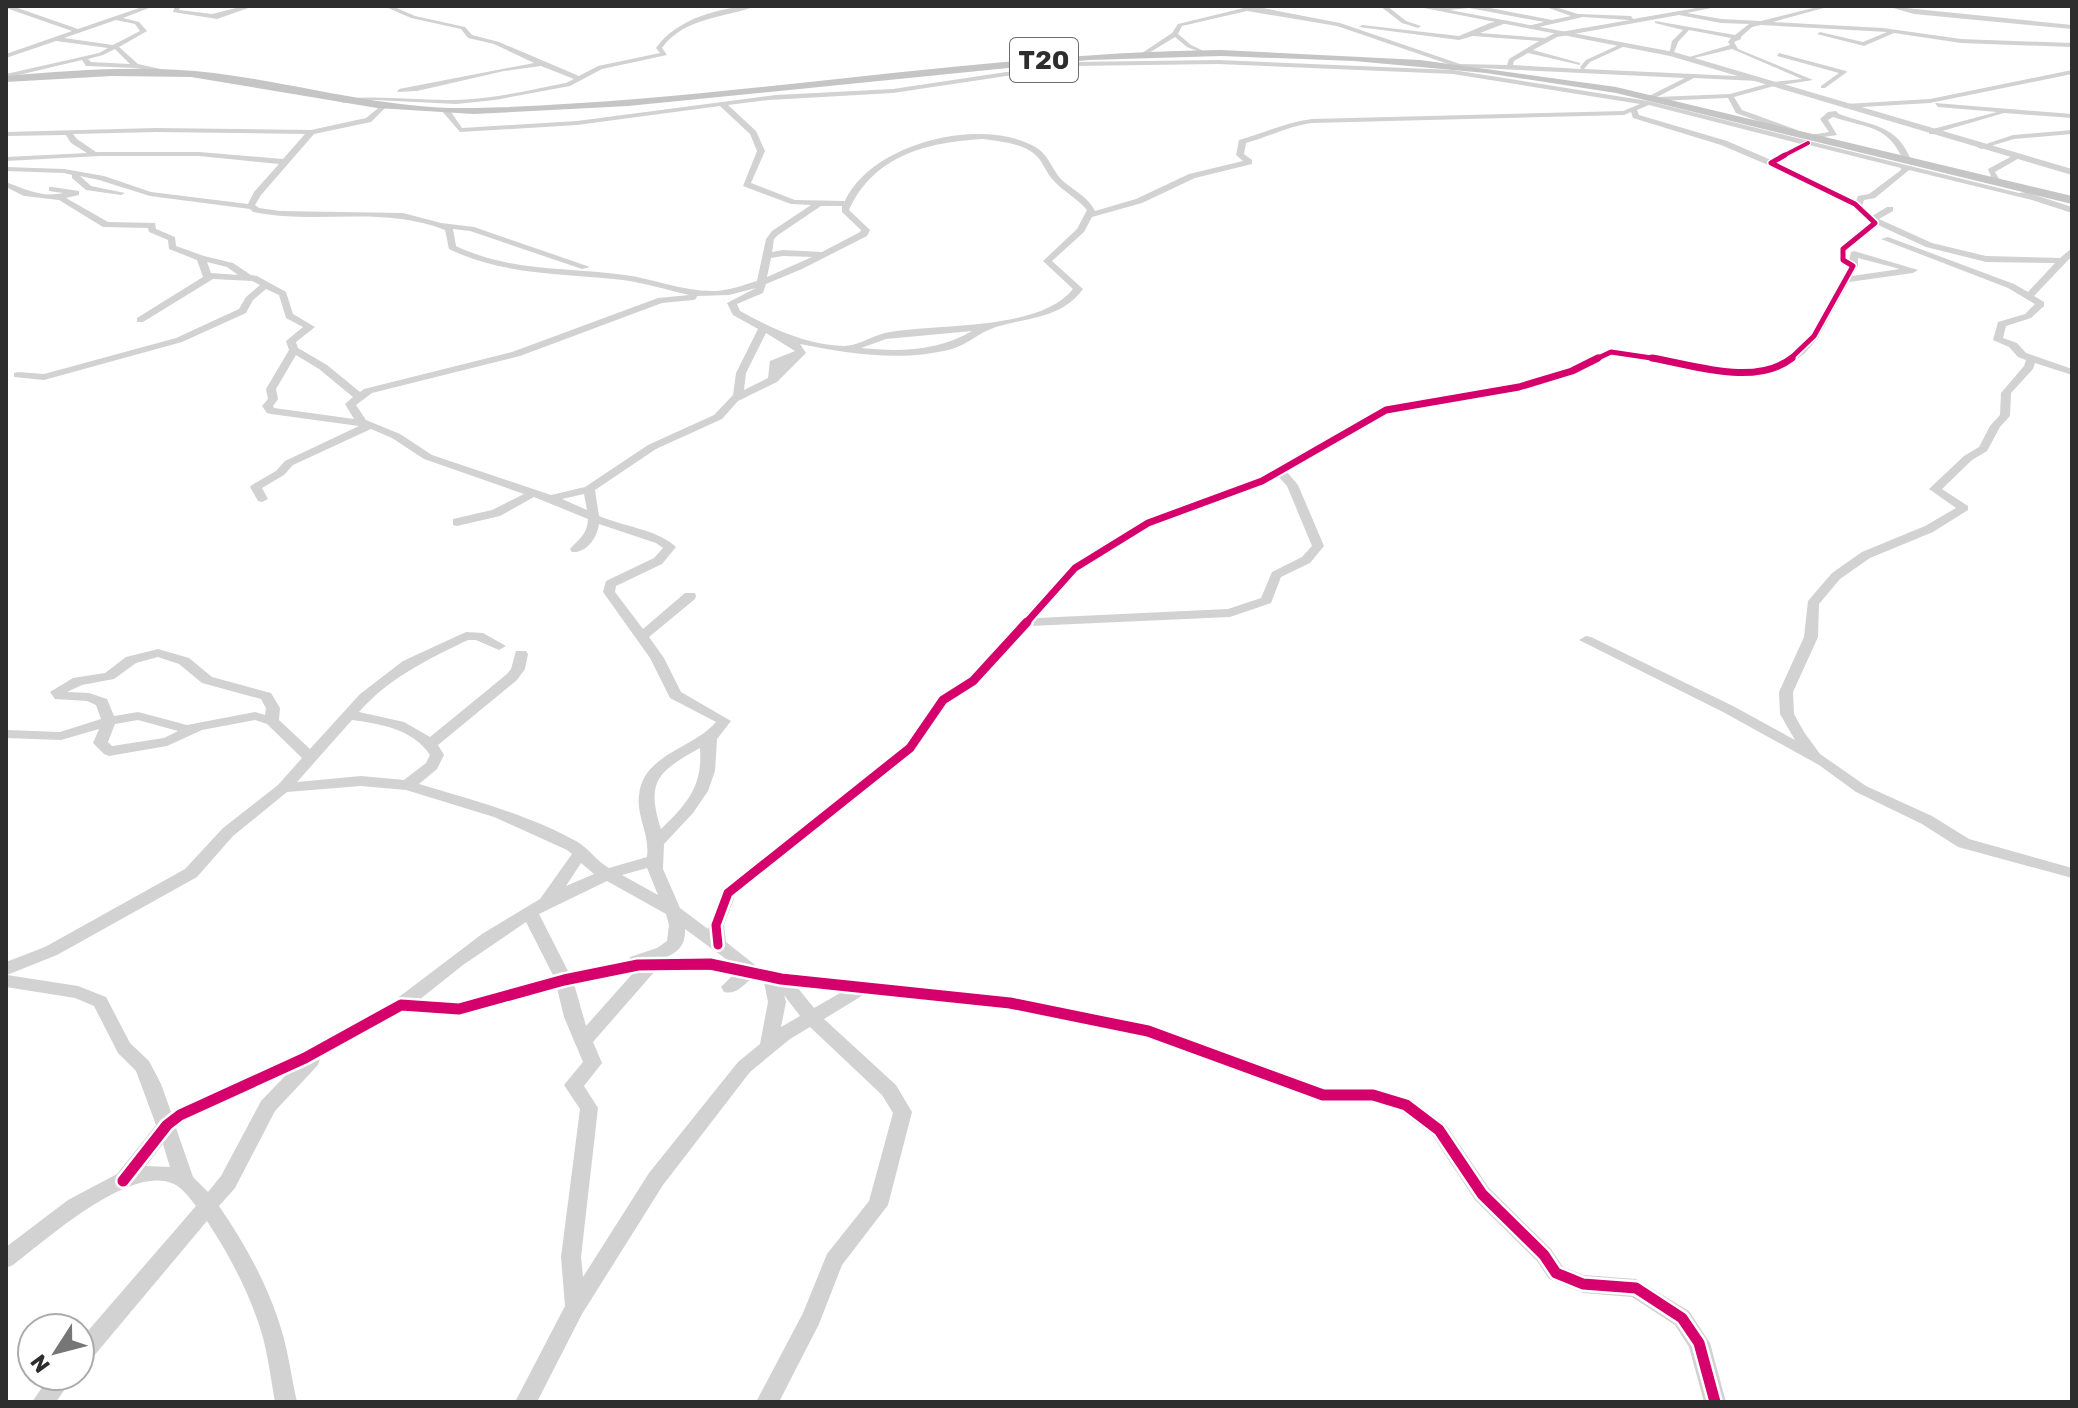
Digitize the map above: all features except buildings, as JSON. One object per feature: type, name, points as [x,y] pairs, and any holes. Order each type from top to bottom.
[{"type":"main road","name":"T20","points":[[6,78],[180,74],[249,82],[344,101],[446,111],[538,108],[1142,55],[1397,62],[1511,70],[1608,89],[1906,163],[2072,200]]},
{"type":"street","points":[[6,6],[74,33],[86,41],[115,46],[136,66]]},
{"type":"street","points":[[6,56],[151,6]]},
{"type":"street","points":[[178,6],[175,11],[182,15],[214,17],[251,6]]},
{"type":"street","points":[[382,103],[468,101],[561,86],[607,65],[665,54],[659,48],[662,41],[690,24],[753,6]]},
{"type":"street","points":[[1142,55],[1190,21],[1259,6]]},
{"type":"street","points":[[1383,6],[1404,22],[1437,31],[1504,22]]},
{"type":"street","points":[[1417,6],[1671,54],[2072,172]]},
{"type":"street","points":[[1439,9],[1469,6],[1549,21]]},
{"type":"street","points":[[1546,6],[1577,16]]},
{"type":"street","points":[[1665,6],[1683,13],[1763,24],[1895,31],[1961,41],[2072,45]]},
{"type":"street","points":[[1718,6],[1649,21],[1563,34],[1545,40],[1511,60],[1511,70],[1583,68],[1758,79]]},
{"type":"street","points":[[1731,47],[1731,42],[1739,38],[1746,28],[1828,6]]},
{"type":"street","points":[[1889,6],[2072,27]]},
{"type":"street","points":[[389,7],[413,17],[463,28],[470,37],[488,38],[540,64],[578,78]]},
{"type":"street","points":[[1966,7],[2072,37]]},
{"type":"street","points":[[1248,9],[1313,18],[1348,27],[1451,66]]},
{"type":"street","points":[[16,18],[27,15]]},
{"type":"street","points":[[1530,27],[1577,16],[1659,19]]},
{"type":"street","points":[[6,78],[84,59],[144,31],[137,23],[116,18]]},
{"type":"street","points":[[1649,21],[1739,38]]},
{"type":"street","points":[[1793,26],[1861,44],[1895,31]]},
{"type":"street","points":[[1348,27],[1445,38],[1473,34],[1545,40]]},
{"type":"street","points":[[1473,34],[1481,27]]},
{"type":"street","points":[[1671,54],[1675,41],[1686,32],[1687,29],[1683,27]]},
{"type":"street","points":[[1175,34],[1189,46],[1208,55]]},
{"type":"street","points":[[55,39],[115,46]]},
{"type":"street","points":[[7,44],[31,48]]},
{"type":"street","points":[[2032,44],[2072,54]]},
{"type":"street","points":[[1583,68],[1588,61],[1623,45]]},
{"type":"street","points":[[1688,59],[1731,47],[1810,80],[1807,81]]},
{"type":"street","points":[[1767,60],[1793,49]]},
{"type":"street","points":[[1527,51],[1554,55],[1583,68]]},
{"type":"street","points":[[1779,55],[1844,72],[1823,87]]},
{"type":"street","points":[[1397,62],[1432,57]]},
{"type":"street","points":[[84,59],[88,62],[86,64],[93,67],[136,66],[180,74]]},
{"type":"street","points":[[769,98],[903,90],[1056,65],[1218,62],[1453,72],[1652,100],[1730,96],[1807,81],[1832,90],[1821,99]]},
{"type":"street","points":[[6,134],[311,132],[368,120],[396,91],[436,87],[463,78],[540,64]]},
{"type":"street","points":[[1608,89],[1611,77],[1618,70]]},
{"type":"street","points":[[1771,163],[1811,140],[1834,132],[1824,119],[1848,107],[1906,103],[2072,72]]},
{"type":"street","points":[[1635,112],[1699,74]]},
{"type":"street","points":[[446,111],[455,126],[465,132],[577,123],[863,84],[857,78]]},
{"type":"street","points":[[1730,96],[1739,111],[1787,133]]},
{"type":"street","points":[[1652,100],[1685,112],[1787,133]]},
{"type":"street","points":[[1906,103],[2072,113]]},
{"type":"street","points":[[722,104],[753,133],[761,151],[746,184],[782,199],[846,203]]},
{"type":"street","points":[[1932,132],[2000,111],[2068,132]]},
{"type":"street","points":[[1635,112],[1659,125],[1724,143],[1858,205],[1875,223],[1872,229],[1843,249],[1843,260],[1853,266]]},
{"type":"street","points":[[851,348],[885,336],[985,327],[1047,311],[1076,294],[1078,289],[1073,281],[1047,261],[1074,238],[1091,215],[1145,199],[1192,176],[1249,162],[1240,155],[1242,142],[1296,123],[1685,112]]},
{"type":"street","points":[[1831,114],[1886,131],[1905,147],[1905,171],[1872,196],[1861,198],[1858,205]]},
{"type":"street","points":[[68,132],[89,152],[100,155]]},
{"type":"street","points":[[254,207],[251,205],[257,194],[311,132]]},
{"type":"street","points":[[1981,147],[2013,137],[2068,132]]},
{"type":"street","points":[[366,423],[350,406],[359,397],[382,386],[516,354],[661,300],[726,293],[825,256],[867,232],[845,210],[861,176],[889,157],[943,140],[988,138],[1036,151],[1060,183],[1087,203],[1091,215]]},
{"type":"street","points":[[6,159],[210,154],[286,162]]},
{"type":"street","points":[[6,169],[60,168],[74,157]]},
{"type":"street","points":[[1997,182],[1991,171],[2017,157]]},
{"type":"street","points":[[1906,163],[2072,210]]},
{"type":"street","points":[[60,168],[89,188],[303,215],[395,215],[471,229],[536,249],[573,266],[697,296],[714,305]]},
{"type":"street","points":[[7,184],[76,193],[58,197],[24,194],[7,184]]},
{"type":"street","points":[[2012,185],[2029,198]]},
{"type":"street","points":[[58,197],[106,225],[152,225],[152,230],[172,239],[172,247],[230,265],[283,294],[289,316],[310,325],[291,341],[294,350],[323,367],[359,397]]},
{"type":"street","points":[[821,203],[770,239],[765,280],[760,291],[732,303],[731,312],[804,350],[901,354],[966,341],[985,327]]},
{"type":"street","points":[[1872,219],[1890,209]]},
{"type":"street","points":[[1872,219],[1929,245],[1986,259]]},
{"type":"street","points":[[441,225],[452,233],[451,245],[458,251],[523,268],[619,277]]},
{"type":"street","points":[[1885,239],[2029,296],[2041,304],[2027,317],[2002,324],[1998,338],[2031,358],[2072,372]]},
{"type":"street","points":[[2029,296],[2072,251]]},
{"type":"street","points":[[767,256],[783,253],[825,256]]},
{"type":"street","points":[[617,968],[709,929],[728,893],[910,748],[943,700],[973,681],[1028,622],[1048,594],[1075,568],[1128,534],[1243,490],[1386,410],[1527,385],[1572,371],[1605,353],[1633,354],[1737,372],[1767,370],[1804,352],[1847,280],[1854,254],[1913,270],[1847,280]]},
{"type":"street","points":[[201,258],[204,272],[210,277]]},
{"type":"street","points":[[1947,264],[1986,259],[2062,261]]},
{"type":"street","points":[[523,268],[573,266]]},
{"type":"street","points":[[140,320],[210,277],[248,277]]},
{"type":"street","points":[[18,375],[44,377],[168,344],[243,311],[249,299],[266,284]]},
{"type":"street","points":[[738,397],[741,373],[763,328]]},
{"type":"street","points":[[778,336],[867,352]]},
{"type":"street","points":[[294,350],[273,384],[273,399],[267,406],[270,409],[366,423],[396,436],[428,457],[534,493],[660,540],[670,547],[658,561],[610,584],[609,592],[645,633],[675,695],[724,721],[705,748],[709,768],[693,803],[656,842]]},
{"type":"street","points":[[550,499],[589,489],[652,447],[718,417],[738,397],[773,380],[804,350]]},
{"type":"street","points":[[1814,756],[1794,731],[1785,708],[1789,679],[1811,637],[1813,604],[1836,576],[1865,555],[1929,529],[1964,508],[1935,489],[1987,444],[1995,426],[2005,416],[2006,393],[2029,367],[2031,358]]},
{"type":"street","points":[[262,499],[256,487],[280,473],[289,463],[366,423]]},
{"type":"street","points":[[1028,622],[1230,613],[1266,600],[1276,575],[1306,560],[1318,546],[1292,485],[1280,471]]},
{"type":"street","points":[[576,549],[589,540],[595,517],[589,489]]},
{"type":"street","points":[[457,522],[496,513],[534,493]]},
{"type":"street","points":[[645,633],[690,596]]},
{"type":"street","points":[[6,969],[51,951],[191,873],[228,832],[283,788],[349,715],[397,671],[448,643],[470,635],[499,646]]},
{"type":"street","points":[[1586,640],[1728,709],[1814,756],[1861,789],[1927,820],[1964,843],[2072,873]]},
{"type":"street","points":[[198,727],[167,742],[109,751],[100,743],[109,721],[107,710],[97,699],[60,696],[57,692],[85,679],[109,676],[131,660],[158,653],[184,661],[207,680],[266,696],[273,708],[272,721]]},
{"type":"street","points":[[430,744],[512,677],[518,669],[521,654]]},
{"type":"street","points":[[349,715],[403,726],[430,744],[437,755],[432,766],[407,785]]},
{"type":"street","points":[[6,734],[61,736],[109,721],[138,716],[177,728],[198,727],[243,717],[272,721],[310,758]]},
{"type":"street","points":[[584,1040],[618,1006],[649,965],[675,941],[673,911],[659,882],[654,861],[656,842],[646,811],[649,782],[673,758],[713,733]]},
{"type":"street","points":[[283,788],[361,781],[407,785],[499,813],[581,852],[592,865],[709,929],[718,945],[764,974],[895,1097],[902,1107],[903,1119],[878,1205],[834,1260],[812,1317],[767,1402]]},
{"type":"street","points":[[537,913],[581,852]]},
{"type":"street","points":[[123,1181],[167,1125],[205,1101],[330,1044],[401,1005],[471,951],[537,913],[578,883],[606,872],[654,861]]},
{"type":"street","points":[[537,913],[564,980],[573,1017],[593,1063],[573,1085],[589,1108],[571,1257],[575,1307]]},
{"type":"street","points":[[401,1005],[459,1009],[617,968],[710,964],[862,988],[1010,1003],[1148,1031],[1323,1095],[1373,1095],[1406,1105],[1439,1130],[1482,1194],[1544,1255],[1556,1273],[1583,1284],[1636,1288],[1682,1318],[1699,1343],[1715,1402]]},
{"type":"street","points":[[730,987],[764,974]]},
{"type":"street","points":[[764,974],[777,1002],[769,1044]]},
{"type":"street","points":[[6,981],[78,992],[98,1000],[124,1048],[143,1066],[185,1181],[228,1240],[264,1311],[286,1402]]},
{"type":"street","points":[[526,1402],[575,1307],[628,1228],[656,1179],[744,1067],[769,1044],[862,988]]},
{"type":"street","points":[[96,1337],[238,1167],[258,1123],[277,1094],[330,1044]]},
{"type":"street","points":[[6,1259],[88,1199],[123,1181],[150,1173],[169,1174],[185,1181]]},
{"type":"cycle path","points":[[718,945],[716,925],[728,893],[910,748],[943,700],[973,681],[1075,568],[1148,523],[1262,481],[1386,410],[1404,405],[1519,387],[1572,371],[1611,352],[1748,373],[1769,370],[1802,351],[1825,319],[1853,266],[1843,260],[1843,249],[1875,223],[1855,204],[1771,163],[1808,143]]},
{"type":"cycle path","points":[[123,1181],[167,1125],[180,1115],[305,1058],[401,1005],[459,1009],[564,980],[638,965],[710,964],[781,979],[1010,1003],[1148,1031],[1323,1095],[1373,1095],[1406,1105],[1439,1130],[1482,1194],[1544,1255],[1556,1273],[1583,1284],[1636,1288],[1682,1318],[1699,1343],[1715,1402]]}]
